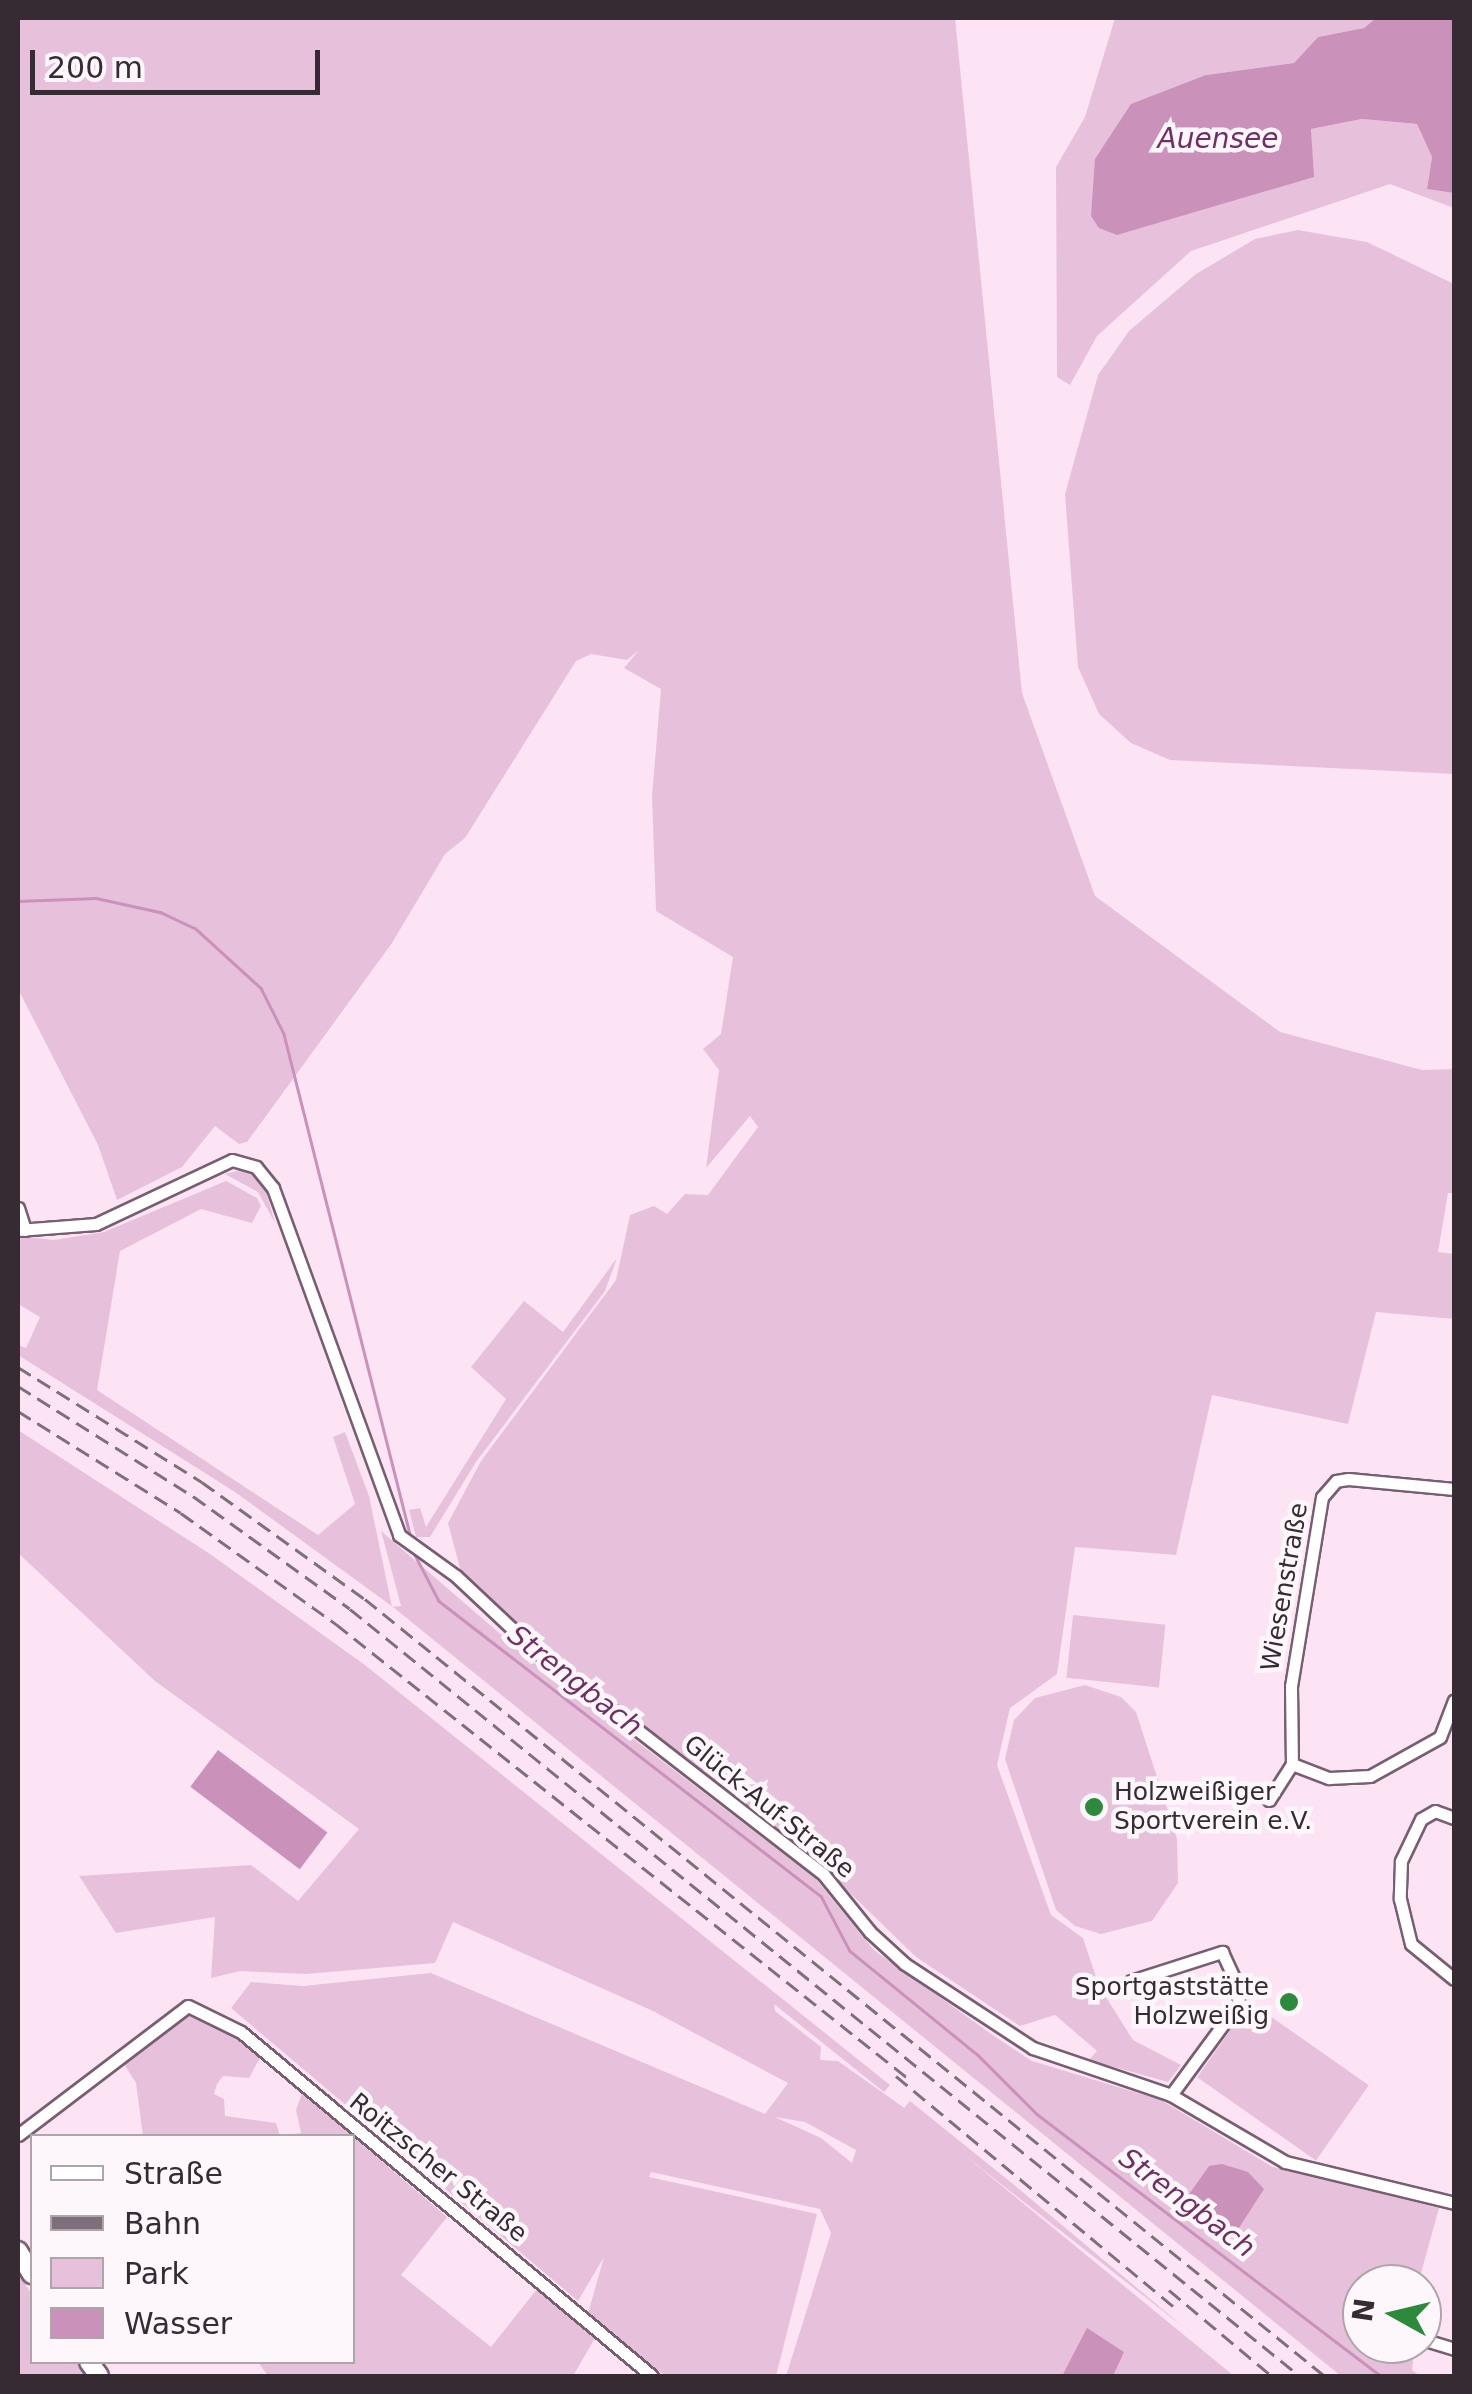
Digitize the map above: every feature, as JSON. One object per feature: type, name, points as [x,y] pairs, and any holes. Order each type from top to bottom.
[{"type":"street","name":"Glück-Auf-Straße","points":[[21,1230],[96,1224],[232,1160],[256,1168],[273,1188],[400,1536],[419,1548],[537,1652],[824,1874],[870,1932],[906,1964],[1048,2055],[1170,2094],[1285,2162],[1454,2204]]},
{"type":"street","points":[[18,1208],[21,1230]]},
{"type":"street","name":"Wiesenstraße","points":[[1292,1764],[1291,1686],[1322,1497],[1336,1480],[1348,1479],[1454,1489]]},
{"type":"street","points":[[1269,1800],[1292,1764],[1328,1778],[1370,1776],[1440,1737],[1454,1701]]},
{"type":"street","points":[[1454,1818],[1434,1810],[1420,1819],[1401,1861],[1400,1899],[1410,1944],[1454,1979]]},
{"type":"street","points":[[1132,1981],[1222,1952],[1239,1989],[1238,2004],[1170,2094]]},
{"type":"street","name":"Roitzscher Straße","points":[[18,2135],[188,2006],[241,2032],[652,2376]]},
{"type":"green space","points":[[18,18],[955,18],[1022,693],[1095,896],[1280,1032],[1422,1070],[1454,1069],[1454,1193],[1448,1193],[1438,1252],[1454,1254],[1454,1319],[1376,1312],[1348,1424],[1212,1395],[1176,1555],[1075,1547],[1057,1674],[1010,1708],[997,1765],[1051,1915],[1083,1938],[1099,1986],[1133,2040],[1181,2065],[1168,2082],[1089,2060],[1097,2051],[1055,2015],[1020,2026],[916,1957],[817,1861],[513,1623],[461,1572],[448,1523],[481,1461],[616,1280],[630,1215],[654,1206],[667,1214],[685,1194],[708,1195],[758,1127],[750,1116],[706,1168],[719,1070],[703,1049],[721,1034],[733,957],[656,911],[652,796],[661,689],[624,668],[639,650],[627,660],[591,654],[576,661],[465,838],[445,854],[392,943],[247,1142],[239,1144],[215,1126],[182,1167],[117,1200],[98,1145],[18,989]]},
{"type":"green space","points":[[1115,18],[1376,18],[1364,28],[1318,37],[1294,63],[1206,75],[1313,177],[1311,129],[1362,119],[1417,124],[1432,157],[1427,189],[1454,193],[1454,208],[1390,184],[1191,251],[1097,336],[1070,385],[1057,377],[1056,167],[1085,117]]},
{"type":"green space","points":[[1298,230],[1367,242],[1454,284],[1454,774],[1170,760],[1131,743],[1099,714],[1078,667],[1065,494],[1098,375],[1129,331],[1196,274],[1255,239]]},
{"type":"green space","points":[[245,1169],[264,1184],[275,1223],[258,1192],[225,1174]]},
{"type":"green space","points":[[226,1181],[257,1198],[261,1206],[252,1223],[201,1209],[120,1251],[97,1390],[318,1535],[355,1504],[333,1437],[345,1432],[369,1496],[392,1606],[235,1492],[18,1355],[18,1345],[26,1348],[40,1317],[18,1304],[18,1236],[54,1240],[104,1232]]},
{"type":"green space","points":[[617,1258],[605,1291],[476,1462],[430,1537],[416,1537],[409,1510],[420,1508],[426,1527],[506,1399],[471,1367],[524,1301],[563,1332]]},
{"type":"green space","points":[[18,1430],[210,1554],[365,1665],[890,2085],[884,2092],[774,2004],[775,2011],[821,2047],[820,2060],[838,2061],[924,2122],[1234,2376],[1113,2376],[1123,2352],[1088,2329],[1062,2376],[786,2376],[831,2233],[820,2209],[651,2172],[649,2177],[817,2214],[776,2376],[666,2376],[635,2353],[595,2338],[573,2376],[268,2376],[259,2364],[355,2364],[355,2138],[447,2217],[401,2275],[491,2347],[537,2289],[585,2324],[604,2257],[578,2301],[231,2008],[251,1982],[303,1986],[431,1973],[765,2114],[788,2083],[653,2011],[453,1922],[435,1963],[306,1974],[240,1971],[211,1978],[215,1917],[116,1933],[79,1876],[251,1865],[298,1901],[359,1829],[155,1681],[18,1553]],"holes":[[[775,2117],[805,2122],[856,2150],[852,2163],[821,2138]]]},
{"type":"green space","points":[[381,1531],[533,1662],[815,1878],[874,1950],[1032,2061],[1161,2100],[1273,2167],[1439,2208],[1424,2264],[1342,2264],[1342,2364],[1413,2364],[1412,2370],[1420,2376],[1341,2376],[393,1607],[401,1606]]},
{"type":"green space","points":[[1073,1615],[1165,1625],[1159,1687],[1066,1678]]},
{"type":"green space","points":[[1085,1685],[1121,1697],[1136,1712],[1177,1839],[1178,1883],[1152,1921],[1101,1934],[1075,1926],[1056,1910],[1005,1759],[1014,1720],[1035,1698]]},
{"type":"green space","points":[[1250,2002],[1369,2085],[1316,2161],[1197,2077]]},
{"type":"green space","points":[[186,2015],[235,2035],[261,2056],[249,2078],[223,2076],[217,2084],[214,2094],[224,2099],[225,2116],[276,2123],[279,2134],[143,2134],[136,2083],[124,2064]]},
{"type":"green space","points":[[302,2093],[350,2134],[294,2134],[301,2133],[296,2110]]},
{"type":"green space","points":[[910,2101],[1013,2184],[1186,2329],[904,2108]]},
{"type":"green space","points":[[18,2272],[30,2292],[30,2364],[77,2364],[86,2376],[18,2376]]},
{"type":"water","name":"Auensee","points":[[1376,18],[1454,18],[1454,193],[1427,189],[1432,157],[1417,124],[1362,119],[1311,129],[1314,177],[1117,235],[1099,228],[1091,216],[1095,159],[1131,104],[1206,75],[1294,63],[1318,37],[1364,28]]},
{"type":"water","points":[[218,1750],[327,1832],[300,1869],[190,1787]]},
{"type":"water","points":[[1222,2164],[1248,2172],[1264,2189],[1237,2231],[1185,2200],[1209,2166]]},
{"type":"water","points":[[1087,2328],[1124,2352],[1113,2376],[1062,2376]]},
{"type":"waterway","name":"Strengbach","points":[[18,901],[96,898],[160,912],[195,928],[261,988],[284,1034],[411,1538]]},
{"type":"waterway","name":"Strengbach","points":[[413,1551],[439,1601],[821,1896],[850,1951],[978,2055],[1037,2114],[1381,2376]]},
{"type":"railway","points":[[18,1367],[202,1482],[365,1599],[1325,2376]]},
{"type":"railway","points":[[18,1386],[193,1496],[350,1609],[1300,2376]]},
{"type":"railway","points":[[18,1411],[181,1513],[336,1624],[909,2079]]},
{"type":"railway","points":[[896,2076],[1177,2309]]},
{"type":"railway","points":[[1169,2290],[1272,2376]]},
{"type":"place","name":"Holzweißiger Sportverein e.V.","points":[[1094,1807]]},
{"type":"place","name":"Sportgaststätte Holzweißig","points":[[1289,2002]]}]
